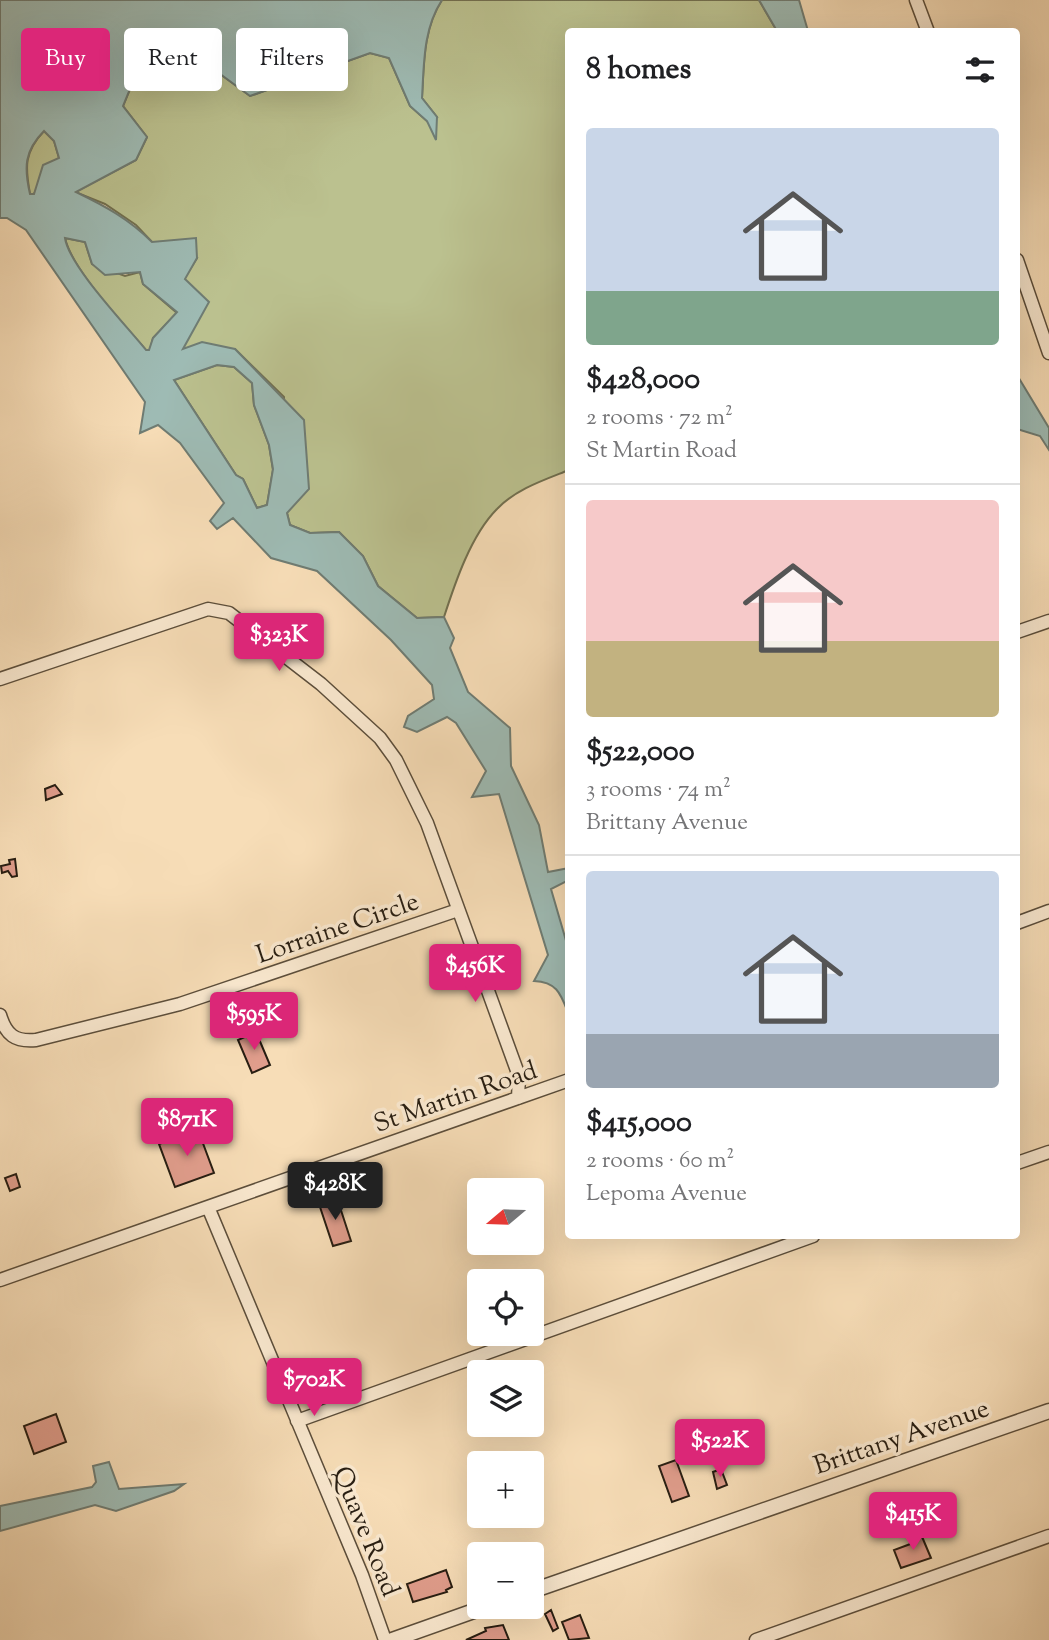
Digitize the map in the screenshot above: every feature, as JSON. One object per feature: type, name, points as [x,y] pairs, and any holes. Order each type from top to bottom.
[{"type":"street","points":[[916,0],[926,28]]},
{"type":"street","points":[[1020,269],[1049,353]]},
{"type":"street","name":"Lorraine Circle","points":[[0,679],[208,608],[229,613],[321,684],[380,738],[411,787],[519,1076],[518,1098]]},
{"type":"street","points":[[1020,631],[1049,621]]},
{"type":"street","name":"Lorraine Circle","points":[[0,1015],[8,1033],[14,1038],[36,1040],[180,1004],[458,910]]},
{"type":"street","points":[[1020,922],[1049,911]]},
{"type":"street","name":"St Martin Road","points":[[0,1280],[565,1081]]},
{"type":"street","points":[[1020,1162],[1049,1152]]},
{"type":"street","name":"Quave Road","points":[[208,1207],[362,1575],[385,1640]]},
{"type":"street","points":[[297,1421],[805,1239]]},
{"type":"street","name":"Brittany Avenue","points":[[544,1587],[1049,1410]]},
{"type":"street","points":[[756,1640],[1049,1536]]},
{"type":"street","points":[[392,1640],[467,1613]]},
{"type":"green space","points":[[442,0],[759,0],[775,28],[565,28],[565,472],[540,481],[497,509],[472,546],[444,617],[417,618],[378,586],[363,556],[339,532],[310,533],[290,525],[287,513],[284,397],[235,349],[182,350],[184,279],[197,258],[152,242],[136,225],[105,204],[75,192],[136,160],[147,137],[123,106],[129,91],[222,91],[222,75],[236,86],[236,91],[243,91],[250,96],[264,91],[348,91],[348,61],[370,53],[389,58],[410,106],[427,121],[437,117],[422,98],[424,60],[431,23]]},
{"type":"green space","points":[[44,131],[54,141],[59,158],[48,165],[34,194],[30,194],[27,176],[29,153]]},
{"type":"green space","points":[[65,238],[85,242],[92,264],[125,276],[140,272],[143,284],[177,313],[153,338],[150,350],[146,350],[88,280],[77,265]]},
{"type":"green space","points":[[217,365],[234,367],[252,383],[254,405],[269,445],[273,470],[267,505],[257,508],[243,479],[236,475],[174,380]]},
{"type":"water","points":[[0,0],[442,0],[428,35],[422,98],[437,117],[436,140],[427,121],[410,106],[389,58],[370,53],[348,61],[348,28],[236,28],[236,86],[222,75],[222,28],[124,28],[124,91],[129,91],[123,106],[147,137],[136,160],[76,192],[116,214],[152,242],[196,238],[197,258],[185,279],[209,302],[183,349],[202,342],[235,349],[304,420],[309,489],[287,513],[290,525],[310,533],[339,532],[363,556],[378,586],[417,618],[444,617],[454,638],[450,648],[468,692],[510,728],[511,766],[539,825],[548,872],[565,869],[565,882],[551,889],[565,937],[565,1006],[554,987],[534,981],[548,955],[499,794],[472,797],[486,771],[456,723],[447,717],[417,732],[404,727],[408,716],[434,699],[432,685],[391,640],[317,571],[271,558],[233,518],[217,529],[210,521],[224,503],[180,443],[158,425],[140,433],[145,402],[26,230],[7,218],[0,218]],"holes":[[[44,131],[54,141],[59,158],[43,165],[34,194],[30,194],[27,160],[37,138]],[[65,238],[85,242],[92,264],[105,275],[140,272],[143,284],[177,312],[153,338],[149,350],[146,350],[87,279],[69,250]],[[217,365],[234,367],[252,383],[254,405],[269,445],[273,469],[267,505],[257,508],[243,479],[236,475],[174,380]]]},
{"type":"water","points":[[759,0],[799,0],[807,28],[775,28]]},
{"type":"water","points":[[243,91],[264,91],[250,96]]},
{"type":"water","points":[[1020,380],[1049,428],[1049,450],[1040,436],[1020,430]]},
{"type":"water","points":[[109,1462],[119,1489],[184,1484],[174,1491],[116,1511],[95,1505],[0,1531],[0,1506],[92,1487],[96,1482],[93,1466]]},
{"type":"building","points":[[55,785],[62,794],[46,800],[45,789]]},
{"type":"building","points":[[15,859],[17,876],[12,877],[8,871],[2,873],[1,866],[10,864],[9,860]]},
{"type":"building","points":[[232,1012],[240,1028],[234,1032],[227,1014]]},
{"type":"building","points":[[256,1032],[270,1065],[252,1073],[238,1040]]},
{"type":"building","points":[[198,1130],[214,1173],[175,1187],[159,1144]]},
{"type":"building","points":[[16,1174],[20,1187],[10,1191],[5,1178]]},
{"type":"building","points":[[337,1198],[351,1241],[333,1246],[319,1204]]},
{"type":"building","points":[[56,1414],[66,1442],[34,1454],[24,1426]]},
{"type":"building","points":[[676,1460],[689,1496],[672,1502],[659,1466]]},
{"type":"building","points":[[721,1469],[727,1485],[717,1489],[713,1472]]},
{"type":"building","points":[[920,1532],[931,1558],[901,1568],[894,1550],[913,1543],[911,1535]]},
{"type":"building","points":[[446,1570],[452,1587],[446,1590],[447,1592],[413,1602],[407,1584]]},
{"type":"building","points":[[551,1610],[558,1628],[553,1631],[545,1614]]},
{"type":"building","points":[[580,1615],[589,1638],[569,1640],[562,1622]]},
{"type":"building","points":[[503,1625],[509,1640],[466,1640],[486,1631],[485,1628]]}]
